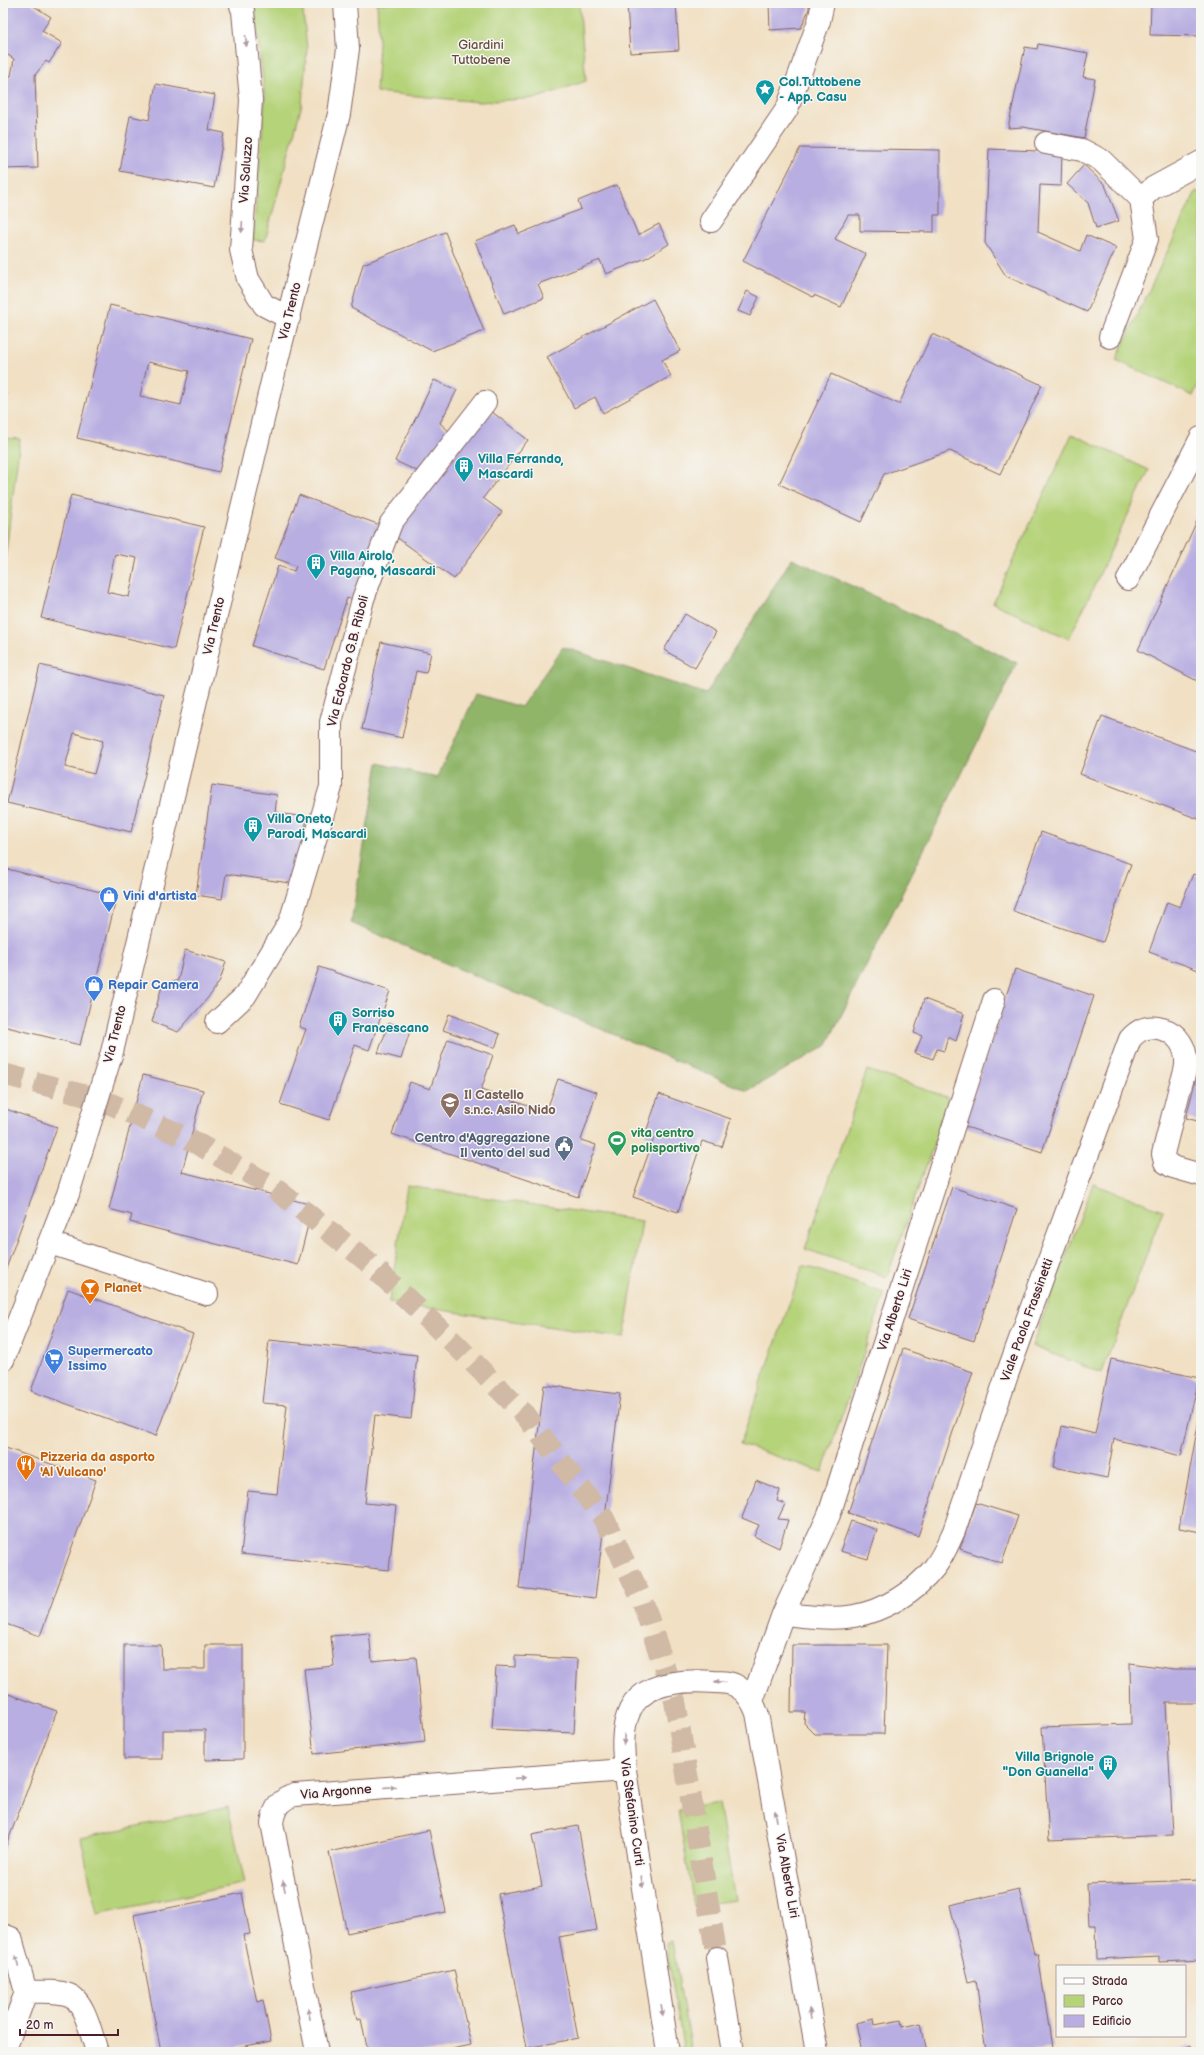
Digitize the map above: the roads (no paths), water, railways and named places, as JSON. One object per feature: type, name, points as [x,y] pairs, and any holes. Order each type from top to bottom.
[{"type":"street","name":"Via Saluzzo","points":[[240,3],[243,11],[251,100],[241,250],[248,279],[264,305],[289,318]]},
{"type":"street","name":"Via Trento","points":[[3,1360],[68,1194],[112,1052],[274,372],[340,114],[348,49],[345,3]]},
{"type":"street","points":[[712,221],[787,109],[819,21],[823,3]]},
{"type":"street","points":[[1046,143],[1082,150],[1101,160],[1141,199],[1147,239],[1110,337]]},
{"type":"street","points":[[1141,199],[1153,188],[1201,162]]},
{"type":"street","name":"Via Edoardo G.B. Riboli","points":[[217,1022],[245,996],[290,922],[331,787],[331,722],[362,599],[391,523],[485,402]]},
{"type":"street","points":[[1128,579],[1201,438]]},
{"type":"street","name":"Via Alberto Liri","points":[[783,1614],[829,1515],[994,1000]]},
{"type":"street","name":"Viale Paola Frassinetti","points":[[783,1614],[832,1618],[854,1616],[876,1610],[896,1600],[923,1580],[934,1568],[945,1551],[954,1531],[1008,1372],[1130,1039],[1136,1032],[1144,1028],[1156,1027],[1167,1030],[1176,1036],[1182,1044],[1186,1065],[1163,1154],[1165,1162],[1172,1167],[1201,1175]]},
{"type":"street","points":[[50,1243],[208,1294]]},
{"type":"street","points":[[752,1701],[783,1614]]},
{"type":"street","name":"Via Stefanino Curti","points":[[668,2052],[625,1770],[623,1749],[626,1721],[630,1709],[647,1692],[677,1682],[726,1682],[737,1686],[752,1701]]},
{"type":"street","name":"Via Alberto Liri","points":[[752,1701],[760,1724],[817,2052]]},
{"type":"street","name":"Via Argonne","points":[[317,2052],[272,1824],[274,1811],[278,1804],[287,1797],[323,1792],[625,1770]]},
{"type":"street","points":[[3,1935],[11,1938],[26,1992],[4,2052]]},
{"type":"street","points":[[717,1958],[733,2052]]},
{"type":"street","points":[[26,1992],[58,1993],[69,1995],[77,2000],[97,2052]]},
{"type":"tunnel","points":[[3,1074],[102,1100],[189,1139],[273,1187],[367,1261],[456,1345],[527,1417],[604,1519],[643,1602],[675,1701],[717,1958]]},
{"type":"place","name":"Col.Tuttobene - App. Casu","points":[[765,106]]},
{"type":"place","name":"Villa Ferrando, Mascardi","points":[[464,483]]},
{"type":"place","name":"Villa Airolo, Pagano, Mascardi","points":[[316,580]]},
{"type":"place","name":"Villa Oneto, Parodi, Mascardi","points":[[253,843]]},
{"type":"place","name":"Vini d'artista","points":[[109,913]]},
{"type":"place","name":"Repair Camera","points":[[94,1002]]},
{"type":"place","name":"Sorriso Francescano","points":[[338,1037]]},
{"type":"place","name":"Il Castello s.n.c. Asilo Nido","points":[[450,1119]]},
{"type":"place","name":"vita centro polisportivo","points":[[617,1157]]},
{"type":"place","name":"Centro d'Aggregazione Il vento del sud","points":[[564,1162]]},
{"type":"place","name":"Planet","points":[[90,1305]]},
{"type":"place","name":"Supermercato Issimo","points":[[54,1375]]},
{"type":"place","name":"Pizzeria da asporto 'Al Vulcano'","points":[[26,1481]]},
{"type":"place","name":"Villa Brignole \"Don Guanella\"","points":[[1108,1781]]},
{"type":"park label","name":"Giardini Tuttobene","points":[[481,52]]}]
